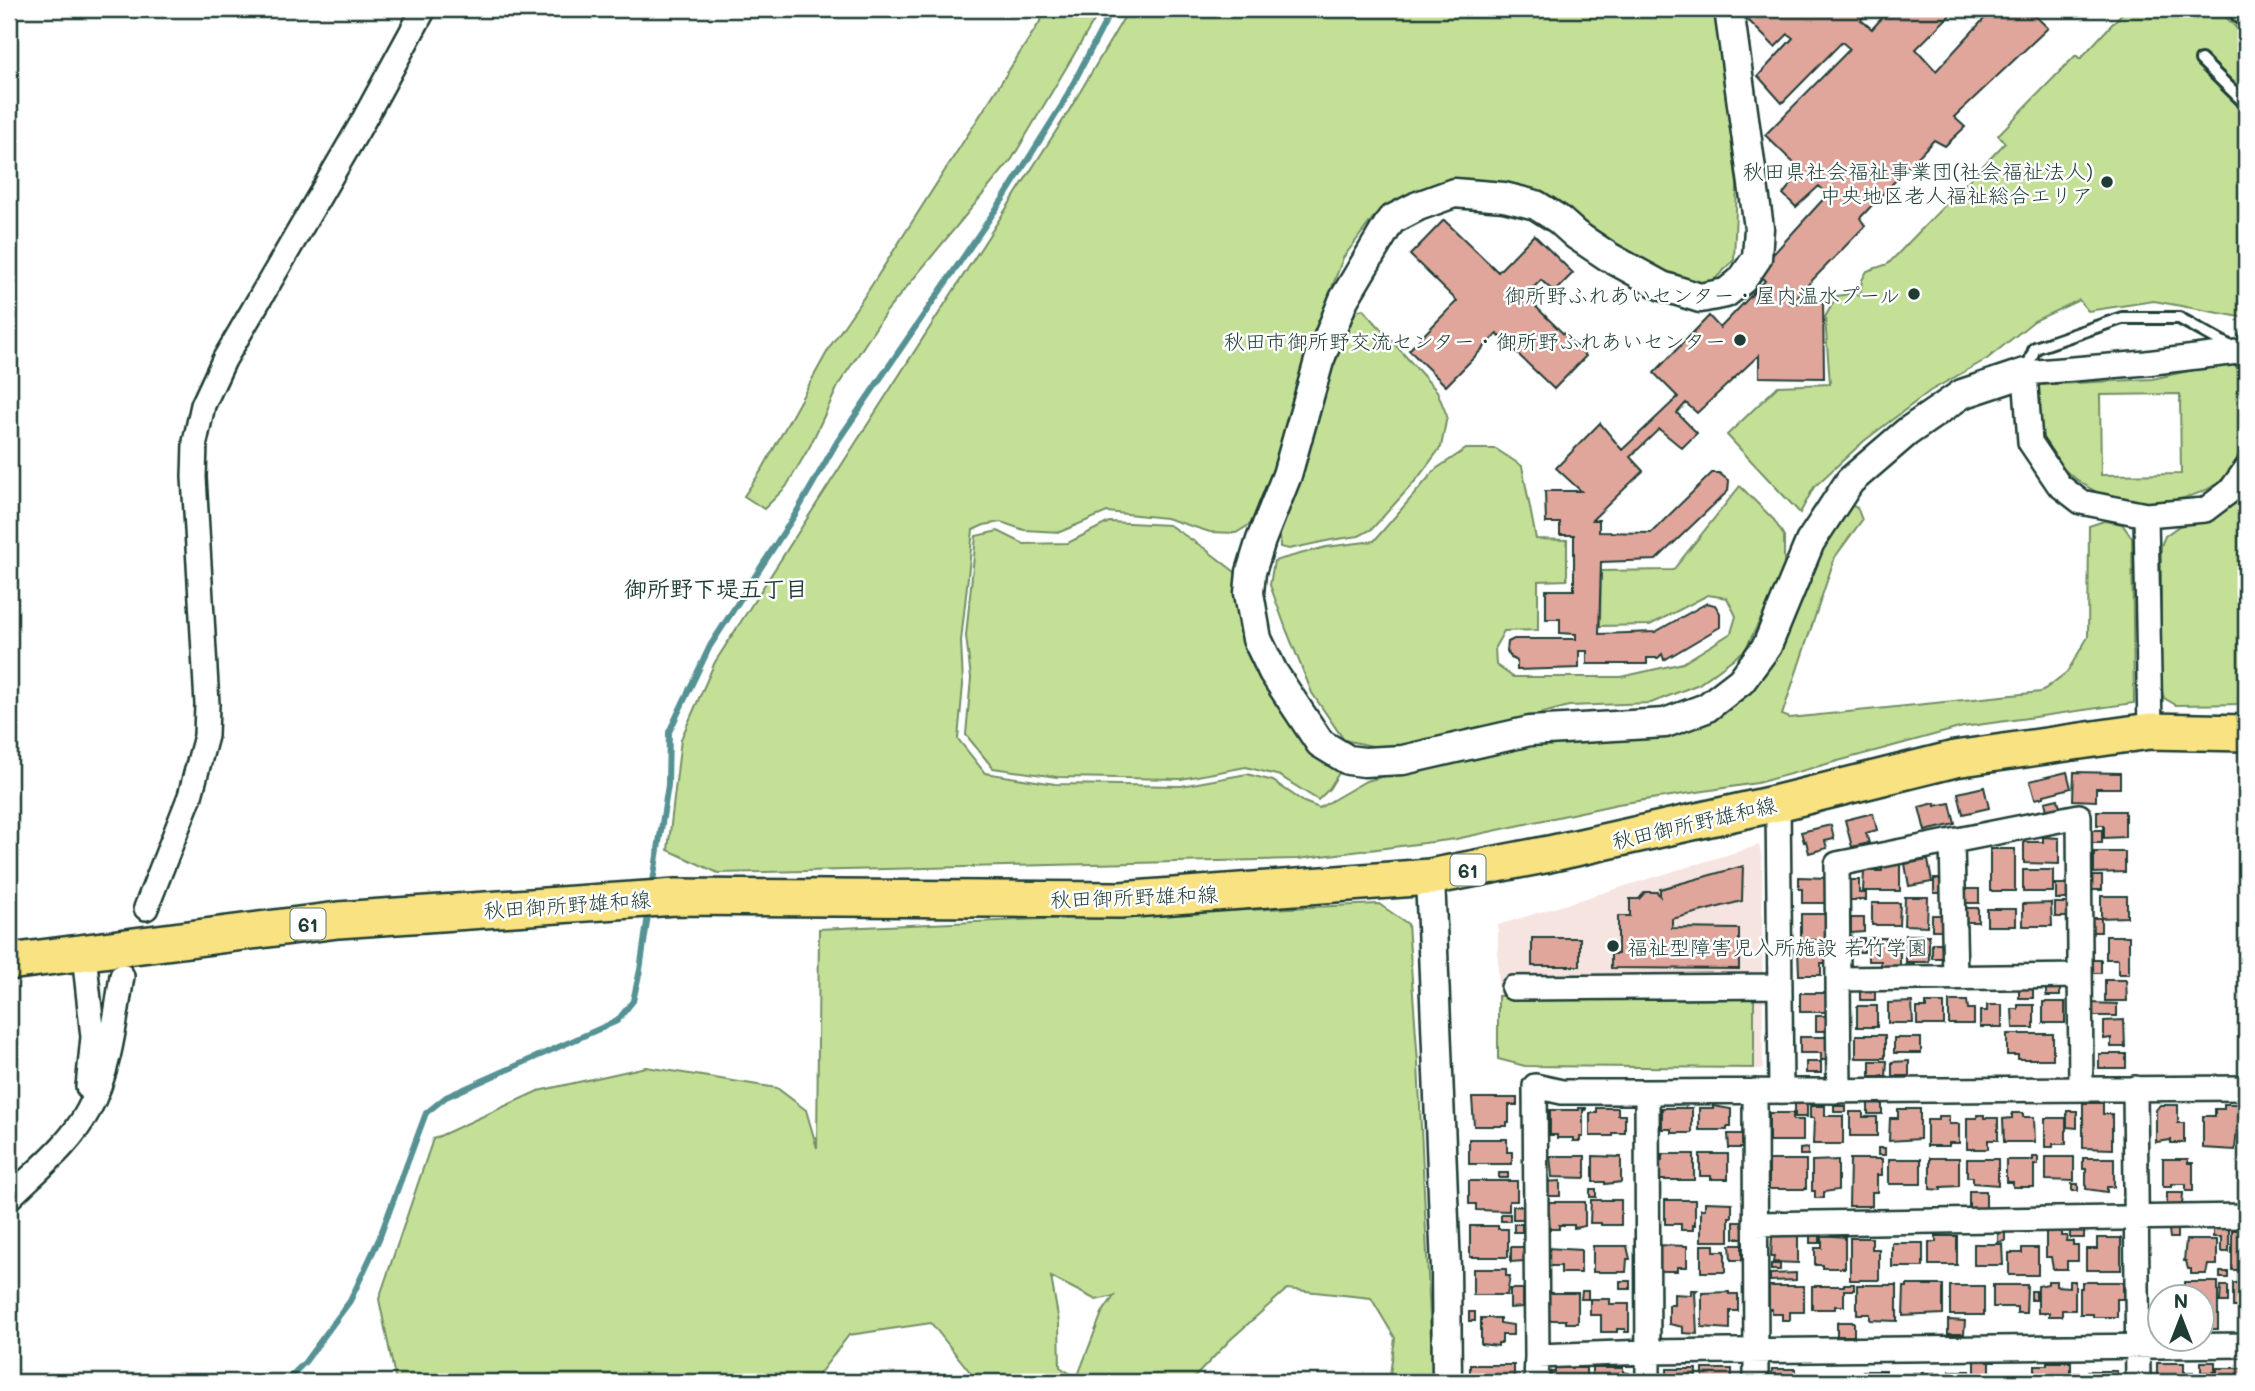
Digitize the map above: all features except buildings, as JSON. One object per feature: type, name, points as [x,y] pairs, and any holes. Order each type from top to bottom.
[{"type":"main road","name":"秋田御所野雄和線","points":[[9,962],[338,920],[608,900],[676,897],[1120,900],[1430,877],[1549,854],[1778,803],[1955,759],[2150,731],[2246,733]]},
{"type":"street","points":[[146,908],[190,796],[206,736],[207,704],[194,477],[195,442],[203,405],[224,360],[425,9]]},
{"type":"street","points":[[1729,9],[1759,228],[1757,258],[1742,280],[1726,293],[1700,298],[1662,286],[1609,257],[1536,205],[1504,197],[1454,194],[1418,206],[1391,220],[1344,299],[1319,361],[1287,475],[1261,540],[1251,572],[1249,593],[1257,639],[1273,672],[1320,743],[1348,760],[1403,760],[1530,731],[1665,723],[1706,708],[1741,681],[1767,646],[1810,542],[1850,481],[1906,432],[1962,394],[2025,373],[2146,363],[2244,346]]},
{"type":"street","points":[[2025,373],[2030,442],[2059,485],[2081,502],[2146,515],[2205,510],[2230,491],[2246,469]]},
{"type":"street","points":[[2146,515],[2150,731]]},
{"type":"street","points":[[1778,803],[1781,1091]]},
{"type":"street","points":[[1839,1091],[1838,863],[2079,816],[2081,1089]]},
{"type":"street","points":[[1952,841],[1955,978]]},
{"type":"street","points":[[1430,877],[1446,1268],[1447,1382]]},
{"type":"street","points":[[84,954],[93,1037],[87,1094],[89,1111]]},
{"type":"street","points":[[9,1198],[65,1142],[89,1111],[110,1056],[122,976]]},
{"type":"street","points":[[1838,979],[2080,976]]},
{"type":"street","points":[[1513,988],[1780,986]]},
{"type":"street","points":[[1535,1382],[1535,1086],[1562,1091],[1647,1092],[2246,1087]]},
{"type":"street","points":[[2135,1088],[2138,1382]]},
{"type":"street","points":[[1755,1091],[1756,1382]]},
{"type":"street","points":[[1647,1092],[1648,1382]]},
{"type":"street","points":[[1755,1223],[2246,1216]]},
{"type":"street","points":[[1537,1356],[1648,1352],[2246,1345]]},
{"type":"lane","points":[[2239,9],[2235,13],[2246,24]]},
{"type":"lane","points":[[2201,60],[2246,104]]},
{"type":"lane","points":[[2025,373],[2035,348],[2122,318],[2179,318],[2244,346]]},
{"type":"shaded area","points":[[1759,845],[1762,860],[1763,1069],[1525,1066],[1498,1059],[1498,925]]},
{"type":"green space","points":[[1048,9],[1101,9],[1012,159],[886,312],[839,384],[810,446],[786,487],[764,509],[744,496],[763,468],[831,345]]},
{"type":"green space","points":[[1129,9],[1715,9],[1737,185],[1734,260],[1708,286],[1653,268],[1558,204],[1480,183],[1416,191],[1373,218],[1343,258],[1308,352],[1280,456],[1257,520],[1236,533],[1210,532],[1166,518],[1107,512],[1060,532],[1024,530],[1001,522],[973,530],[961,641],[963,685],[958,739],[985,773],[1055,784],[1181,786],[1247,774],[1273,781],[1304,802],[1319,808],[1366,781],[1401,772],[1551,742],[1660,737],[1704,725],[1735,701],[1847,505],[1857,507],[1862,520],[1835,557],[1782,715],[1790,718],[2041,692],[2067,672],[2088,637],[2089,526],[2104,521],[2122,524],[2132,538],[2134,703],[1963,727],[1757,783],[1618,804],[1456,839],[1298,859],[718,873],[668,850],[681,739],[715,662],[1067,114]]},
{"type":"green space","points":[[2126,9],[2186,9],[2197,19],[2208,9],[2218,9],[2246,38],[2246,318],[2154,301],[2088,311],[2079,300],[2034,321],[1987,359],[1930,391],[1864,441],[1814,487],[1800,513],[1727,435],[1778,386],[1830,384],[1825,317],[1837,296],[1854,293],[1860,296],[1862,280],[1867,271],[1888,264],[2005,143],[1998,135],[2076,55],[2080,59]]},
{"type":"green space","points":[[1363,309],[1437,391],[1447,416],[1441,447],[1417,479],[1372,529],[1359,536],[1289,549],[1280,547],[1280,529],[1350,312]]},
{"type":"green space","points":[[2230,362],[2242,372],[2244,423],[2236,461],[2220,481],[2191,496],[2140,503],[2107,498],[2070,475],[2047,449],[2035,415],[2036,393],[2040,385],[2152,379]],"holes":[[[2180,394],[2181,474],[2101,475],[2100,395]]]},
{"type":"green space","points":[[1466,449],[1496,449],[1522,466],[1536,539],[1567,540],[1567,580],[1538,581],[1538,630],[1504,631],[1495,647],[1496,665],[1513,677],[1621,677],[1683,663],[1731,633],[1736,616],[1727,598],[1708,595],[1650,625],[1600,626],[1601,571],[1673,570],[1740,486],[1774,520],[1784,536],[1784,573],[1745,650],[1699,684],[1651,703],[1569,706],[1413,748],[1377,747],[1344,740],[1312,693],[1286,629],[1270,585],[1274,561],[1326,547],[1374,541],[1436,469]]},
{"type":"green space","points":[[2240,501],[2246,503],[2246,704],[2176,705],[2164,698],[2161,688],[2161,546],[2165,536],[2179,526],[2207,520],[2224,507]]},
{"type":"green space","points":[[1109,522],[1169,525],[1235,572],[1249,647],[1342,768],[1329,789],[1318,800],[1280,776],[1246,767],[1181,779],[1057,777],[993,768],[966,735],[971,678],[966,636],[976,536],[998,531],[1024,544],[1068,543]]},
{"type":"green space","points":[[1379,904],[1408,924],[1418,1063],[1433,1382],[1389,1382],[1395,1338],[1371,1298],[1287,1289],[1230,1340],[1190,1382],[978,1382],[931,1323],[849,1335],[813,1382],[396,1382],[379,1299],[433,1139],[538,1091],[646,1067],[777,1088],[806,1110],[817,1148],[819,929]],"holes":[[[1051,1277],[1096,1300],[1114,1296],[1102,1313],[1077,1378],[1060,1367],[1059,1322]]]},
{"type":"green space","points":[[1754,994],[1754,1068],[1525,1066],[1498,1059],[1498,996]]},
{"type":"waterway","points":[[652,888],[668,785],[669,732],[710,646],[796,513],[837,442],[1005,196],[1062,105],[1112,9]]},
{"type":"waterway","points":[[285,1382],[305,1362],[350,1301],[379,1239],[426,1113],[446,1097],[617,1021],[633,1001],[649,909]]},
{"type":"place","name":"秋田県社会福祉事業団(社会福祉法人) 中央地区老人福祉総合エリア","points":[[2107,182]]},
{"type":"place","name":"御所野ふれあいセンター・屋内温水プール","points":[[1914,294]]},
{"type":"place","name":"秋田市御所野交流センター・御所野ふれあいセンター","points":[[1740,340]]},
{"type":"place","name":"福祉型障害児入所施設 若竹学園","points":[[1613,946]]},
{"type":"district","name":"御所野下堤五丁目","points":[[716,588]]}]
